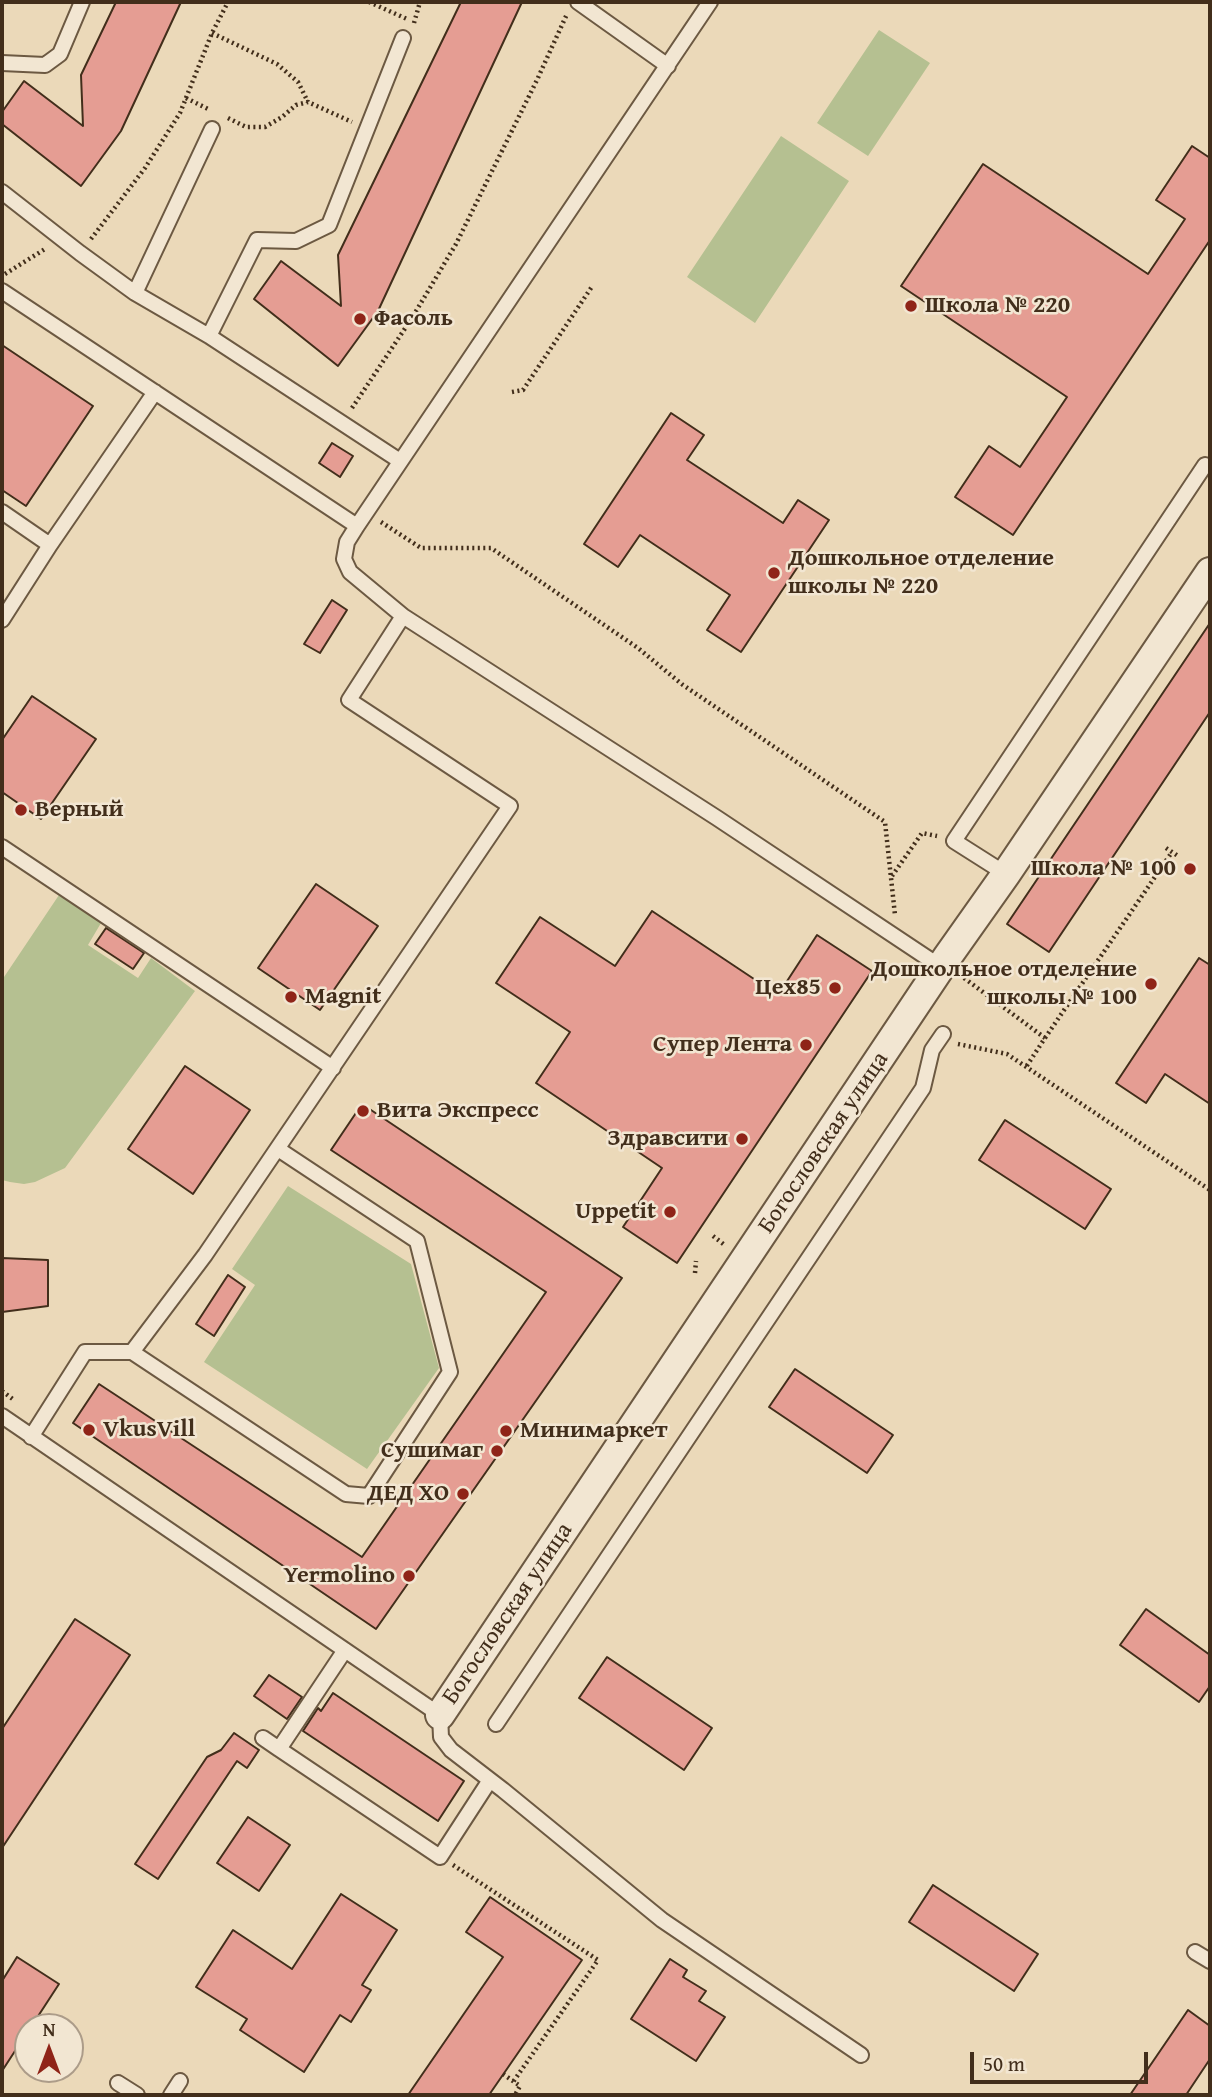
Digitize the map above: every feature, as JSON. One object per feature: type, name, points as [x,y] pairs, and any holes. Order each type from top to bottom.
[{"type":"street","name":"Богословская улица","points":[[440,1715],[948,969],[1006,874],[1210,572]]},
{"type":"lane","points":[[2,63],[45,65],[60,54],[82,2]]},
{"type":"lane","points":[[710,2],[357,526],[347,542],[344,559],[350,572],[403,615],[948,969]]},
{"type":"lane","points":[[573,7],[668,66]]},
{"type":"lane","points":[[209,336],[257,240],[296,241],[329,225],[403,38]]},
{"type":"lane","points":[[135,293],[212,129]]},
{"type":"lane","points":[[2,192],[135,293],[209,336],[400,461]]},
{"type":"lane","points":[[2,290],[357,526]]},
{"type":"lane","points":[[2,620],[155,392]]},
{"type":"lane","points":[[1006,874],[954,841],[1205,466]]},
{"type":"lane","points":[[2,512],[50,545]]},
{"type":"lane","points":[[132,1352],[205,1255],[510,806],[349,700],[403,615]]},
{"type":"lane","points":[[2,847],[333,1068]]},
{"type":"lane","points":[[496,1724],[923,1088],[932,1050],[943,1034]]},
{"type":"lane","points":[[31,1437],[85,1352],[132,1352],[346,1494],[369,1496],[450,1371],[417,1241],[278,1149]]},
{"type":"lane","points":[[2,1416],[440,1715],[441,1737],[451,1750],[662,1920],[861,2054]]},
{"type":"lane","points":[[279,1749],[345,1650]]},
{"type":"lane","points":[[263,1738],[440,1857],[490,1780]]},
{"type":"lane","points":[[1195,1952],[1210,1961]]},
{"type":"lane","points":[[170,2095],[180,2081]]},
{"type":"lane","points":[[118,2083],[137,2095]]},
{"type":"path","points":[[80,253],[145,169],[180,113],[212,33],[228,2]]},
{"type":"path","points":[[369,2],[414,22]]},
{"type":"path","points":[[342,424],[412,318],[456,244],[573,7]]},
{"type":"path","points":[[212,33],[277,64],[298,82],[308,102]]},
{"type":"path","points":[[186,98],[246,127],[265,127],[296,105],[308,102],[367,129]]},
{"type":"path","points":[[2,277],[62,239]]},
{"type":"path","points":[[512,392],[523,390],[593,285]]},
{"type":"path","points":[[367,512],[421,548],[491,548],[638,648],[683,685],[885,822],[895,916],[905,922]]},
{"type":"path","points":[[891,877],[922,833],[954,841]]},
{"type":"path","points":[[1166,848],[1178,856]]},
{"type":"path","points":[[1026,1067],[1172,852]]},
{"type":"path","points":[[948,969],[1045,1038]]},
{"type":"path","points":[[943,1034],[960,1045],[1006,1054],[1210,1190]]},
{"type":"path","points":[[695,1273],[696,1261]]},
{"type":"path","points":[[440,1857],[598,1959],[513,2082]]},
{"type":"path","points":[[503,2074],[520,2087],[514,2095]]},
{"type":"green space","points":[[879,30],[930,63],[868,156],[817,123]]},
{"type":"green space","points":[[781,136],[849,181],[755,323],[687,277]]},
{"type":"green space","points":[[59,895],[101,923],[88,945],[138,978],[151,958],[195,991],[65,1168],[35,1182],[10,1182],[2,1180],[2,980]]},
{"type":"green space","points":[[288,1186],[411,1264],[439,1368],[367,1469],[204,1362],[255,1285],[232,1269]]},
{"type":"building","points":[[116,2],[181,2],[121,131],[81,186],[2,124],[2,112],[24,81],[83,126],[81,75]]},
{"type":"building","points":[[461,2],[522,2],[378,311],[338,366],[254,299],[281,261],[341,306],[338,255]]},
{"type":"building","points":[[1192,146],[1210,158],[1210,240],[1013,535],[955,497],[989,446],[1020,467],[1067,397],[901,286],[983,164],[1148,274],[1185,219],[1156,200]]},
{"type":"building","points":[[2,345],[93,406],[26,506],[2,490]]},
{"type":"building","points":[[671,413],[704,435],[687,460],[783,523],[798,500],[829,520],[741,652],[707,630],[730,595],[640,535],[618,567],[584,544]]},
{"type":"building","points":[[332,443],[353,456],[340,477],[319,463]]},
{"type":"building","points":[[332,600],[347,610],[320,653],[304,644]]},
{"type":"building","points":[[1210,623],[1210,712],[1049,952],[1007,924]]},
{"type":"building","points":[[32,696],[96,739],[41,819],[2,792],[2,740]]},
{"type":"building","points":[[316,884],[378,926],[320,1010],[258,968]]},
{"type":"building","points":[[652,911],[778,995],[817,935],[872,971],[677,1263],[623,1227],[662,1168],[536,1083],[570,1032],[496,983],[540,917],[615,966]]},
{"type":"building","points":[[106,928],[144,953],[133,969],[95,944]]},
{"type":"building","points":[[1199,958],[1210,965],[1210,1104],[1165,1074],[1146,1103],[1116,1083]]},
{"type":"building","points":[[185,1066],[250,1110],[193,1194],[128,1149]]},
{"type":"building","points":[[362,1104],[622,1278],[376,1629],[73,1423],[99,1384],[362,1557],[546,1292],[331,1150]]},
{"type":"building","points":[[1005,1120],[1111,1189],[1085,1229],[979,1160]]},
{"type":"building","points":[[2,1258],[48,1260],[48,1306],[2,1312]]},
{"type":"building","points":[[228,1275],[245,1287],[214,1336],[196,1324]]},
{"type":"building","points":[[795,1369],[893,1435],[867,1473],[769,1407]]},
{"type":"building","points":[[1146,1609],[1210,1655],[1210,1686],[1199,1702],[1120,1645]]},
{"type":"building","points":[[75,1619],[130,1655],[2,1848],[2,1729]]},
{"type":"building","points":[[607,1657],[712,1728],[684,1770],[579,1698]]},
{"type":"building","points":[[269,1675],[302,1697],[287,1719],[254,1696]]},
{"type":"building","points":[[333,1693],[464,1781],[438,1821],[303,1731],[318,1708],[321,1711]]},
{"type":"building","points":[[234,1733],[259,1750],[247,1768],[237,1761],[158,1879],[135,1864],[207,1757],[221,1750]]},
{"type":"building","points":[[248,1817],[290,1845],[259,1891],[217,1863]]},
{"type":"building","points":[[933,1885],[1038,1954],[1014,1991],[909,1922]]},
{"type":"building","points":[[341,1894],[397,1930],[362,1985],[371,1990],[351,2022],[340,2015],[304,2072],[240,2030],[247,2019],[196,1987],[233,1930],[292,1969]]},
{"type":"building","points":[[490,1897],[582,1960],[489,2095],[408,2095],[503,1957],[466,1932]]},
{"type":"building","points":[[17,1957],[59,1984],[40,2013],[14,2013],[14,2053],[2,2071],[2,1981]]},
{"type":"building","points":[[670,1959],[687,1970],[683,1977],[706,1991],[699,2001],[725,2017],[696,2061],[631,2019]]},
{"type":"building","points":[[1188,2010],[1210,2026],[1210,2059],[1186,2095],[1130,2095]]},
{"type":"place","name":"Школа № 220","points":[[911,306]]},
{"type":"place","name":"Фасоль","points":[[360,319]]},
{"type":"place","name":"Дошкольное отделение школы № 220","points":[[774,573]]},
{"type":"place","name":"Верный","points":[[21,810]]},
{"type":"place","name":"Школа № 100","points":[[1190,869]]},
{"type":"place","name":"Дошкольное отделение школы № 100","points":[[1151,984]]},
{"type":"place","name":"Цех85","points":[[835,988]]},
{"type":"place","name":"Magnit","points":[[291,997]]},
{"type":"place","name":"Супер Лента","points":[[806,1045]]},
{"type":"place","name":"Вита Экспресс","points":[[363,1111]]},
{"type":"place","name":"Здравсити","points":[[742,1139]]},
{"type":"place","name":"Uppetit","points":[[670,1212]]},
{"type":"place","name":"VkusVill","points":[[89,1430]]},
{"type":"place","name":"Минимаркет","points":[[506,1431]]},
{"type":"place","name":"Сушимаг","points":[[497,1451]]},
{"type":"place","name":"ДЕД ХО","points":[[463,1494]]},
{"type":"place","name":"Yermolino","points":[[409,1576]]}]
